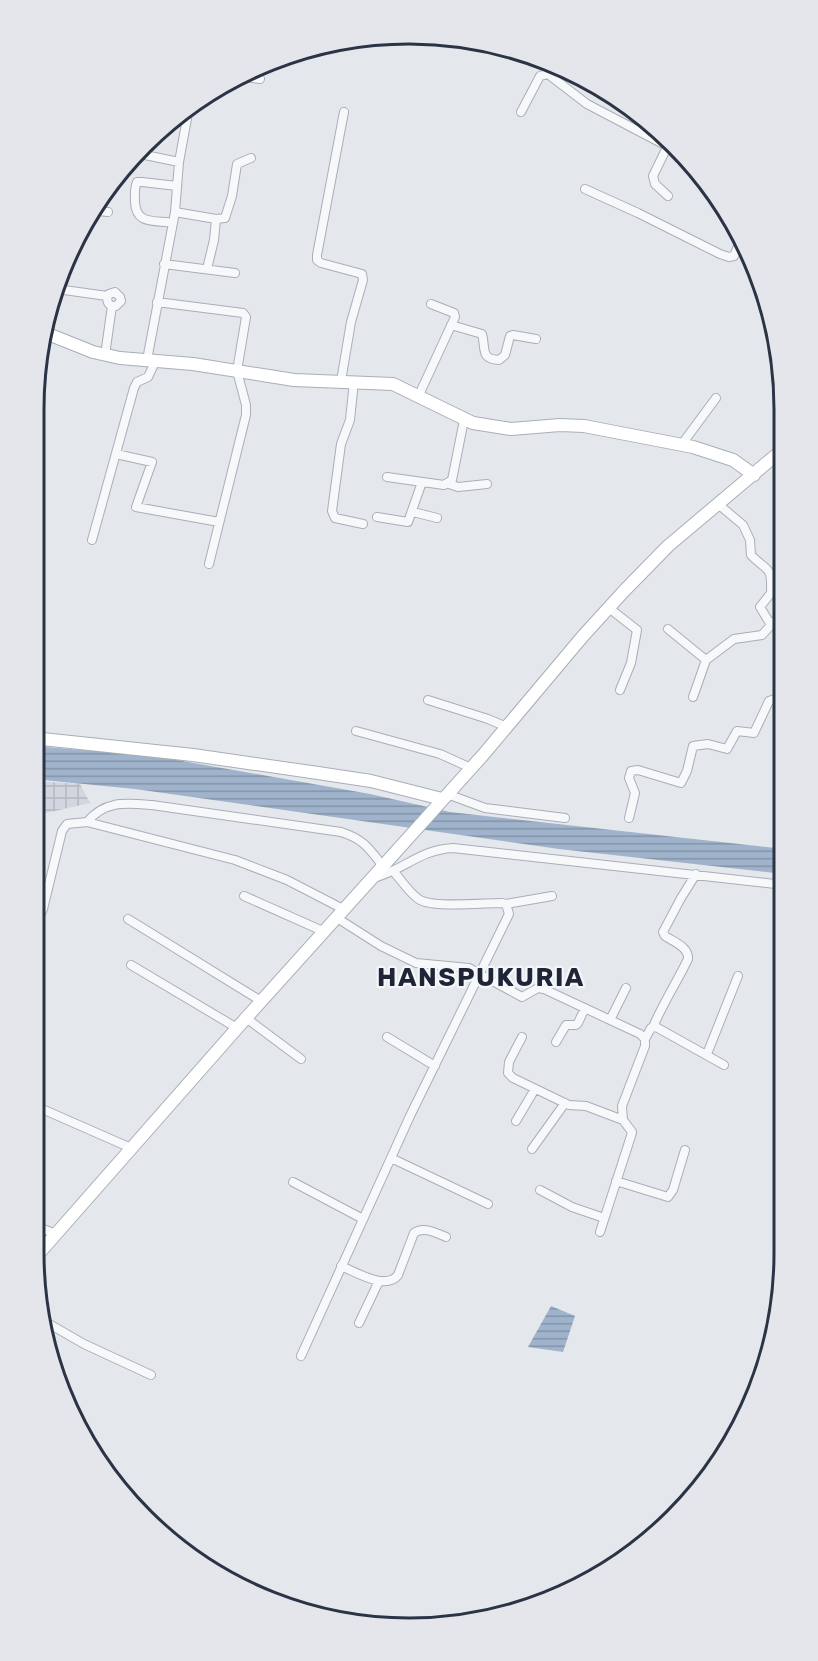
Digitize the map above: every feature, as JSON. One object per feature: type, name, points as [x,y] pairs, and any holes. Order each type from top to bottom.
[{"type":"street","points":[[521,112],[540,76],[548,74],[587,104],[652,136]]},
{"type":"street","points":[[253,78],[260,79]]},
{"type":"street","points":[[341,381],[351,322],[363,280],[362,274],[321,263],[317,260],[317,255],[344,112]]},
{"type":"street","points":[[92,540],[134,388],[137,382],[148,377],[157,302],[175,212],[179,162],[187,118]]},
{"type":"street","points":[[665,149],[653,176],[655,184],[668,196]]},
{"type":"street","points":[[147,155],[179,162]]},
{"type":"street","points":[[175,212],[216,219],[225,218],[232,196],[237,164],[251,158]]},
{"type":"street","points":[[173,223],[137,216],[135,190],[137,183],[142,182],[177,186]]},
{"type":"street","points":[[585,189],[720,254],[734,256],[737,248]]},
{"type":"street","points":[[102,211],[108,212]]},
{"type":"street","points":[[207,269],[216,219]]},
{"type":"street","points":[[164,264],[235,273]]},
{"type":"street","points":[[64,290],[107,296],[115,292],[120,297],[120,303],[112,306]]},
{"type":"street","points":[[107,296],[107,301],[112,306]]},
{"type":"street","points":[[157,302],[245,315],[237,371],[246,410],[209,564]]},
{"type":"street","points":[[418,397],[455,317],[454,313],[431,304]]},
{"type":"street","points":[[105,355],[112,306]]},
{"type":"street","points":[[451,325],[482,334],[486,355],[491,360],[503,358],[510,336],[536,339]]},
{"type":"street","points":[[52,335],[105,355],[294,380],[393,384],[464,420],[511,429],[577,425],[682,444],[734,460],[754,475]]},
{"type":"street","points":[[354,381],[350,420],[341,444],[332,511],[335,518],[363,524]]},
{"type":"street","points":[[682,444],[716,398]]},
{"type":"street","points":[[449,484],[452,480],[464,420]]},
{"type":"street","points":[[116,454],[152,462],[136,507],[219,522]]},
{"type":"street","points":[[44,1247],[382,865],[471,768],[609,608],[668,546],[774,457]]},
{"type":"street","points":[[387,477],[458,487],[487,484]]},
{"type":"street","points":[[377,517],[404,523],[410,520],[422,482]]},
{"type":"street","points":[[718,504],[743,525],[750,540],[751,555],[770,572],[771,593],[760,607],[774,623]]},
{"type":"street","points":[[413,512],[437,518]]},
{"type":"street","points":[[609,608],[637,630],[631,663],[620,690]]},
{"type":"street","points":[[693,697],[706,660],[737,638],[762,635],[771,622]]},
{"type":"street","points":[[668,629],[706,660]]},
{"type":"street","points":[[629,818],[635,793],[629,778],[631,771],[638,770],[681,783],[687,771],[693,746],[705,743],[727,750],[737,731],[754,733],[768,701],[774,699]]},
{"type":"street","points":[[428,700],[507,727]]},
{"type":"street","points":[[356,731],[440,754],[471,768]]},
{"type":"street","points":[[44,739],[193,755],[318,773],[371,782],[485,808],[565,818]]},
{"type":"street","points":[[87,822],[99,809],[108,806],[130,803],[164,806],[341,832],[356,837],[366,845],[382,865]]},
{"type":"street","points":[[44,905],[62,831],[67,824],[87,822],[235,860],[287,880],[341,914],[388,950],[416,963],[430,966],[460,966],[522,997],[534,990],[544,989],[640,1034],[645,1039]]},
{"type":"street","points":[[371,879],[394,872],[422,854],[453,848],[774,884]]},
{"type":"street","points":[[394,872],[415,896],[426,903],[506,904],[552,896]]},
{"type":"street","points":[[623,1120],[622,1106],[645,1046],[645,1039],[688,959],[686,950],[664,936],[663,932],[696,874]]},
{"type":"street","points":[[244,896],[324,932]]},
{"type":"street","points":[[301,1356],[391,1158],[507,920],[509,909],[506,904]]},
{"type":"street","points":[[128,919],[261,1001]]},
{"type":"street","points":[[131,965],[242,1023],[301,1059]]},
{"type":"street","points":[[707,1054],[738,976]]},
{"type":"street","points":[[610,1020],[626,988]]},
{"type":"street","points":[[556,1042],[564,1026],[576,1025],[585,1008]]},
{"type":"street","points":[[653,1027],[724,1065]]},
{"type":"street","points":[[387,1037],[435,1066]]},
{"type":"street","points":[[522,1037],[508,1062],[508,1073],[513,1078],[565,1103],[586,1106],[623,1120],[632,1132],[600,1232]]},
{"type":"street","points":[[516,1121],[535,1089]]},
{"type":"street","points":[[532,1149],[565,1103]]},
{"type":"street","points":[[44,1110],[131,1148]]},
{"type":"street","points":[[616,1181],[668,1197],[674,1190],[685,1150]]},
{"type":"street","points":[[391,1158],[488,1204]]},
{"type":"street","points":[[293,1182],[363,1219]]},
{"type":"street","points":[[540,1190],[572,1208],[604,1218]]},
{"type":"street","points":[[44,1229],[56,1234]]},
{"type":"street","points":[[341,1266],[379,1281],[395,1279],[417,1231],[427,1230],[446,1237]]},
{"type":"street","points":[[359,1323],[379,1281]]},
{"type":"street","points":[[51,1325],[84,1344],[151,1375]]},
{"type":"shaded area","points":[[44,782],[80,784],[90,803],[44,813]]},
{"type":"water","points":[[44,747],[154,756],[370,794],[450,812],[774,848],[774,873],[559,849],[135,789],[44,780]]},
{"type":"water","points":[[551,1306],[575,1316],[563,1352],[528,1347]]},
{"type":"district","name":"HANSPUKURIA","points":[[481,977]]}]
